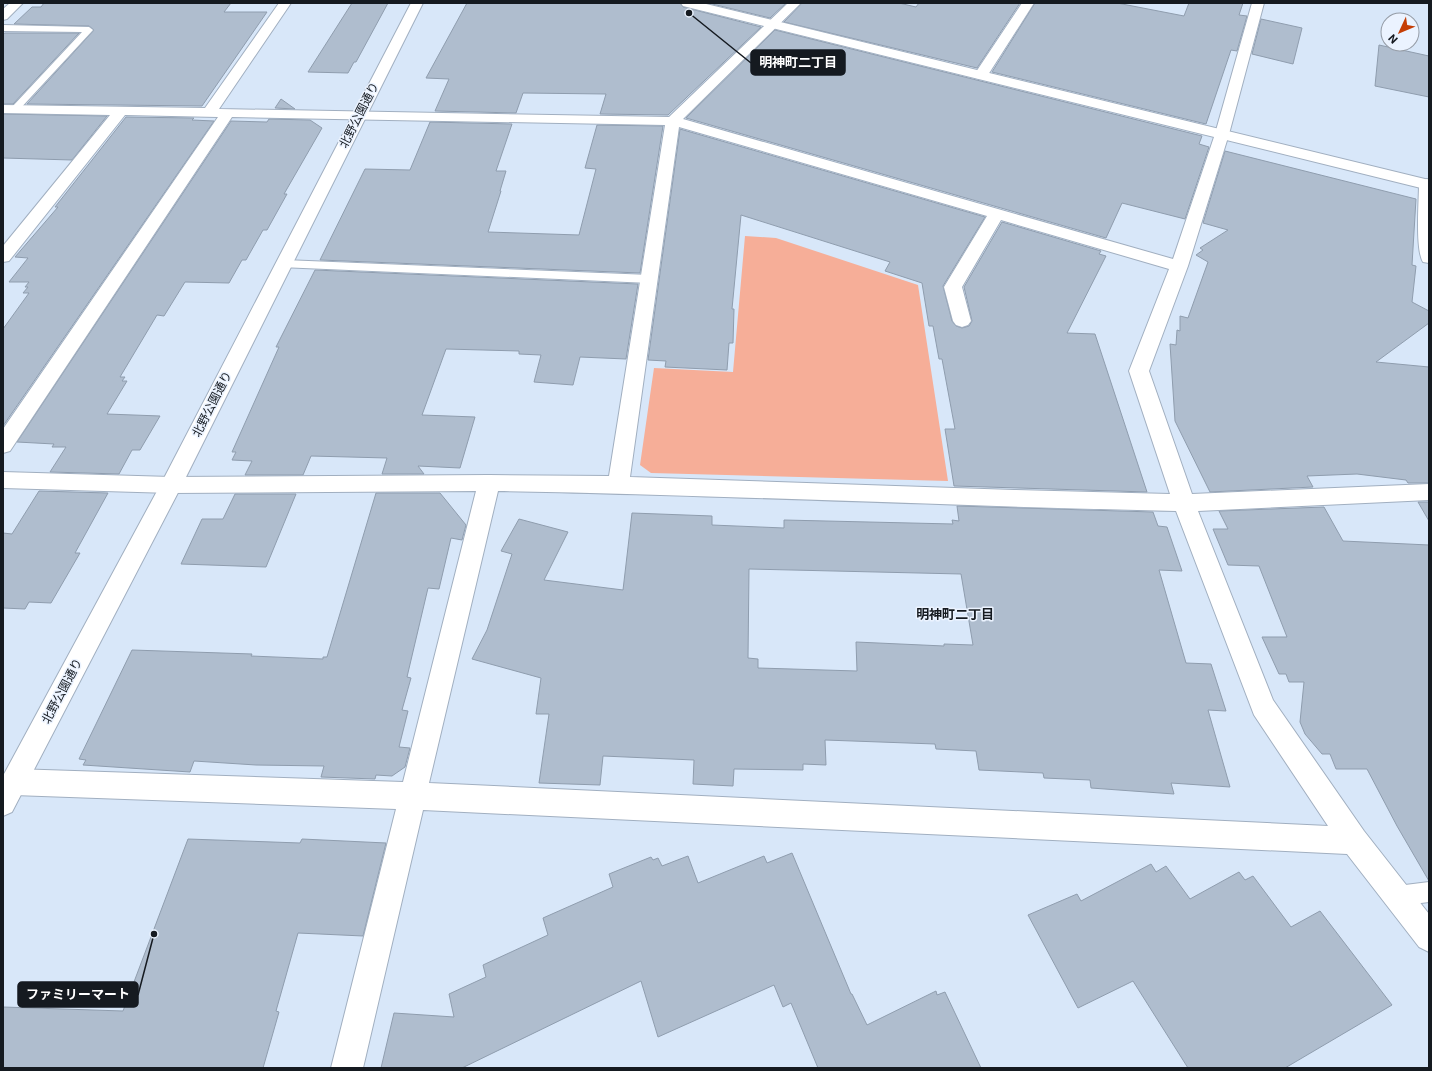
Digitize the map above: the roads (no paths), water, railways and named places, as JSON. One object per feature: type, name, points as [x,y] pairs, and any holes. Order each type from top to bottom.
[{"type":"street","points":[[3,16],[17,3]]},
{"type":"street","points":[[209,112],[285,3]]},
{"type":"street","name":"北野公園通り","points":[[8,792],[171,485],[417,3]]},
{"type":"street","points":[[686,3],[1428,184],[1429,258]]},
{"type":"street","points":[[618,485],[673,121],[794,3]]},
{"type":"street","points":[[981,75],[1028,3]]},
{"type":"street","points":[[1258,3],[1222,134],[1179,266],[1139,371],[1184,503],[1263,707],[1354,841],[1429,937]]},
{"type":"street","points":[[9,109],[673,121],[1179,266]]},
{"type":"street","points":[[3,257],[121,111]]},
{"type":"street","points":[[3,445],[228,113]]},
{"type":"street","points":[[962,321],[953,287],[996,214]]},
{"type":"street","points":[[3,480],[171,485],[489,483],[618,485],[1014,499],[1184,503],[1429,492]]},
{"type":"street","points":[[348,1068],[412,796],[489,483]]},
{"type":"street","points":[[8,792],[412,796],[1354,841]]},
{"type":"lane","points":[[3,28],[89,30],[9,109]]},
{"type":"lane","points":[[284,264],[650,279]]},
{"type":"lane","points":[[1397,896],[1429,892]]},
{"type":"place","name":"明神町二丁目","points":[[689,13]]},
{"type":"place","name":"ファミリーマート","points":[[154,934]]},
{"type":"district","name":"明神町二丁目","points":[[955,614]]}]
